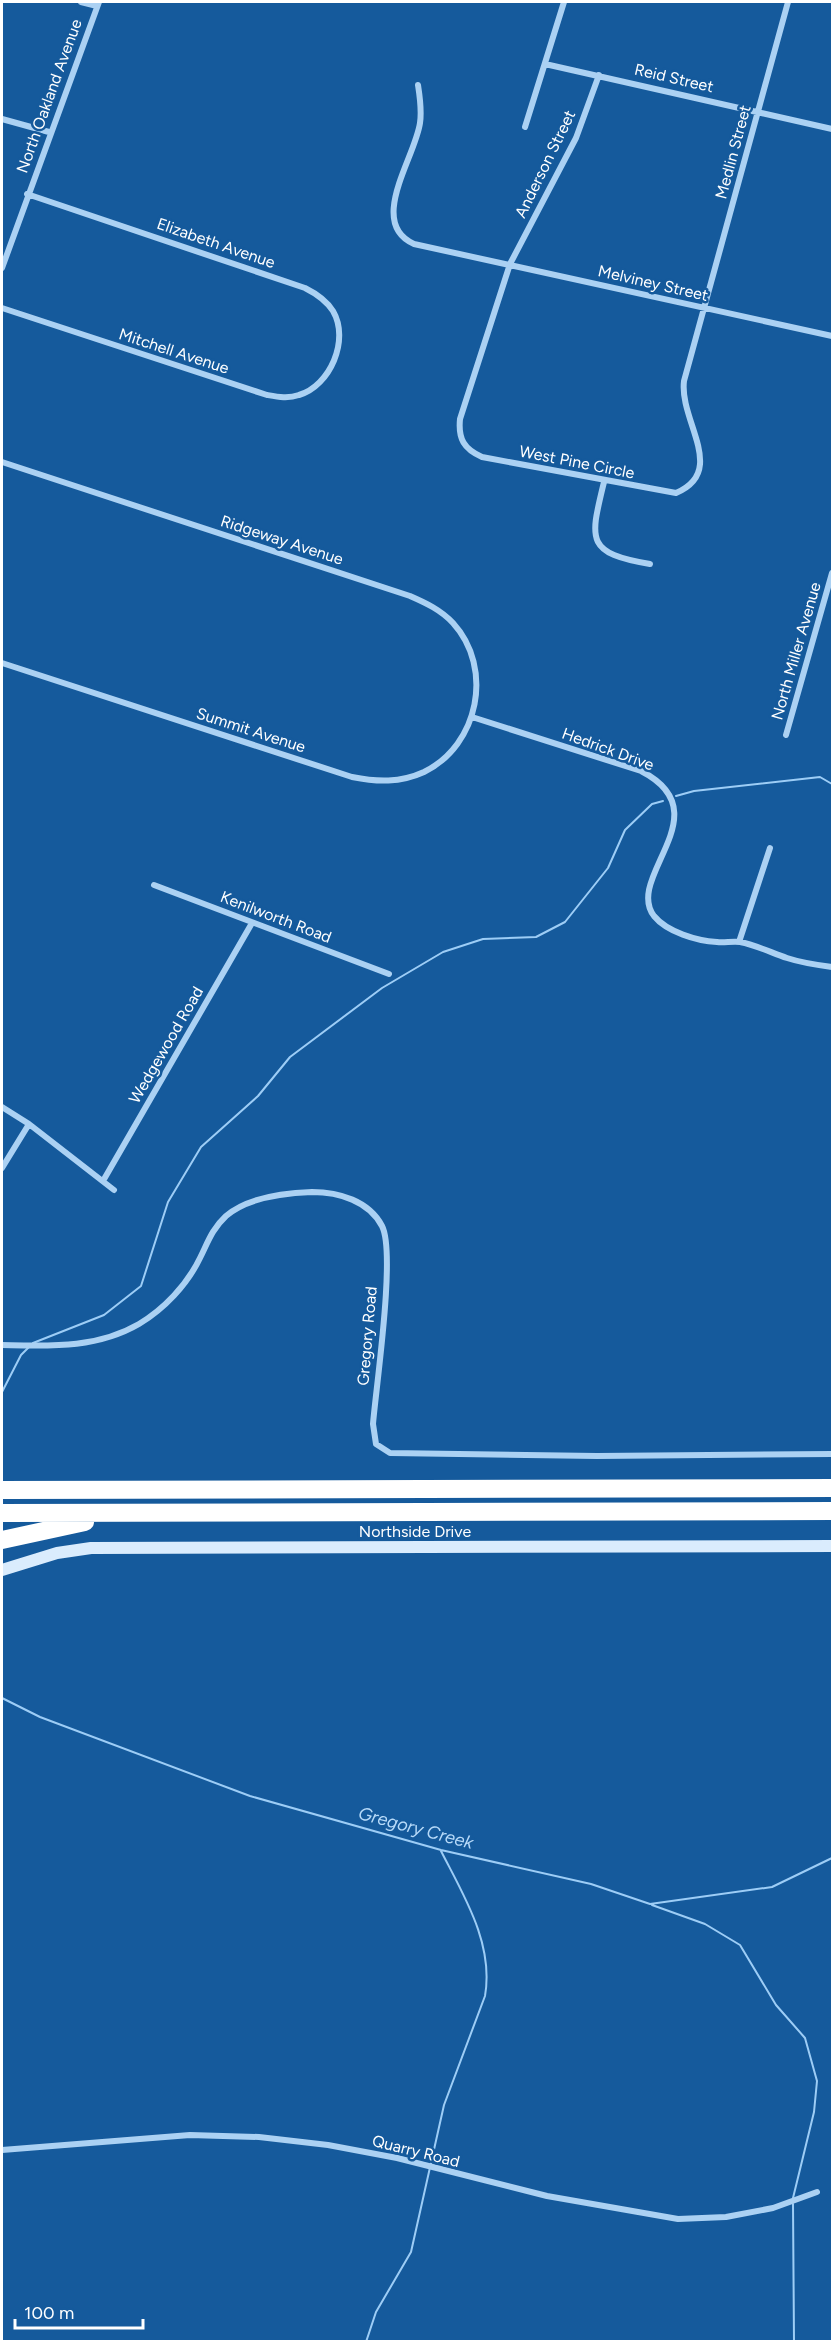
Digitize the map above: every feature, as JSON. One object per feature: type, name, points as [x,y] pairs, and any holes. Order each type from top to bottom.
[{"type":"highway","points":[[2,1490],[832,1488]]},
{"type":"highway","points":[[2,1513],[832,1511]]},
{"type":"highway","points":[[2,1540],[64,1525],[134,1515],[204,1512]]},
{"type":"street","points":[[81,2],[98,4]]},
{"type":"street","points":[[525,127],[564,2]]},
{"type":"street","name":"Medlin Street","points":[[704,309],[788,2]]},
{"type":"street","name":"North Oakland Avenue","points":[[2,268],[49,132],[98,4]]},
{"type":"street","name":"Reid Street","points":[[545,64],[832,129]]},
{"type":"street","name":"Anderson Street","points":[[510,264],[576,138],[599,75]]},
{"type":"street","name":"Melviney Street","points":[[418,85],[420,122],[394,202],[392,215],[397,232],[404,240],[832,336]]},
{"type":"street","points":[[2,119],[49,132]]},
{"type":"street","name":"Elizabeth Avenue","points":[[27,194],[314,292],[322,297],[334,313],[339,331],[337,351],[330,367]]},
{"type":"street","name":"West Pine Circle","points":[[510,264],[460,419],[459,431],[463,443],[471,452],[482,457],[676,494],[689,488],[698,478],[702,464],[682,393],[704,309]]},
{"type":"street","name":"Mitchell Avenue","points":[[2,308],[267,395],[283,398],[300,395],[314,388],[330,367]]},
{"type":"street","name":"Ridgeway Avenue","points":[[2,462],[410,596],[433,607],[453,623],[471,653],[476,668],[477,693],[472,717]]},
{"type":"street","points":[[604,482],[594,531],[603,549],[617,558],[650,564]]},
{"type":"street","name":"North Miller Avenue","points":[[786,735],[832,573]]},
{"type":"street","name":"Summit Avenue","points":[[2,663],[352,777],[376,782],[401,780],[424,772],[438,763],[461,740],[472,717]]},
{"type":"street","name":"Hedrick Drive","points":[[472,717],[640,771],[655,778],[669,797],[674,820],[671,836],[650,887],[648,902],[655,916],[673,929],[694,938],[716,942],[739,942],[790,959],[832,966]]},
{"type":"street","points":[[739,942],[770,848]]},
{"type":"street","name":"Kenilworth Road","points":[[154,885],[389,974]]},
{"type":"street","name":"Wedgewood Road","points":[[103,1181],[252,923]]},
{"type":"street","points":[[2,1107],[29,1124],[114,1190]]},
{"type":"street","points":[[2,1168],[29,1124]]},
{"type":"street","name":"Gregory Road","points":[[2,1345],[82,1344],[111,1336],[139,1324],[163,1306],[184,1284],[200,1258],[206,1241],[228,1214],[256,1201],[276,1196],[316,1192],[362,1203],[374,1214],[383,1228],[387,1244],[386,1281],[373,1424],[376,1444],[390,1453],[597,1456],[832,1454]]},
{"type":"street","name":"Northside Drive","points":[[2,1570],[57,1553],[91,1548],[832,1545]]},
{"type":"street","name":"Quarry Road","points":[[2,2150],[190,2135],[260,2137],[328,2145],[397,2158],[547,2196],[678,2218],[726,2217],[772,2208],[818,2192]]},
{"type":"waterway","points":[[676,796],[694,791],[820,777],[832,784]]},
{"type":"waterway","points":[[33,1343],[104,1315],[141,1286],[168,1202],[201,1147],[258,1096],[290,1057],[382,988],[443,952],[483,939],[536,937],[565,922],[608,868],[625,830],[652,804],[663,801]]},
{"type":"waterway","points":[[2,1392],[21,1355],[29,1347]]},
{"type":"waterway","name":"Gregory Creek","points":[[2,1698],[40,1717],[250,1796],[441,1850],[591,1884],[650,1904],[772,1887],[832,1858]]},
{"type":"waterway","points":[[366,2342],[376,2312],[411,2252],[444,2105],[485,1996],[487,1977],[481,1939],[467,1903],[441,1851]]},
{"type":"waterway","points":[[652,1905],[705,1924],[740,1945],[776,2005],[805,2038],[817,2081],[814,2112],[793,2198]]},
{"type":"waterway","points":[[793,2204],[794,2342]]}]
